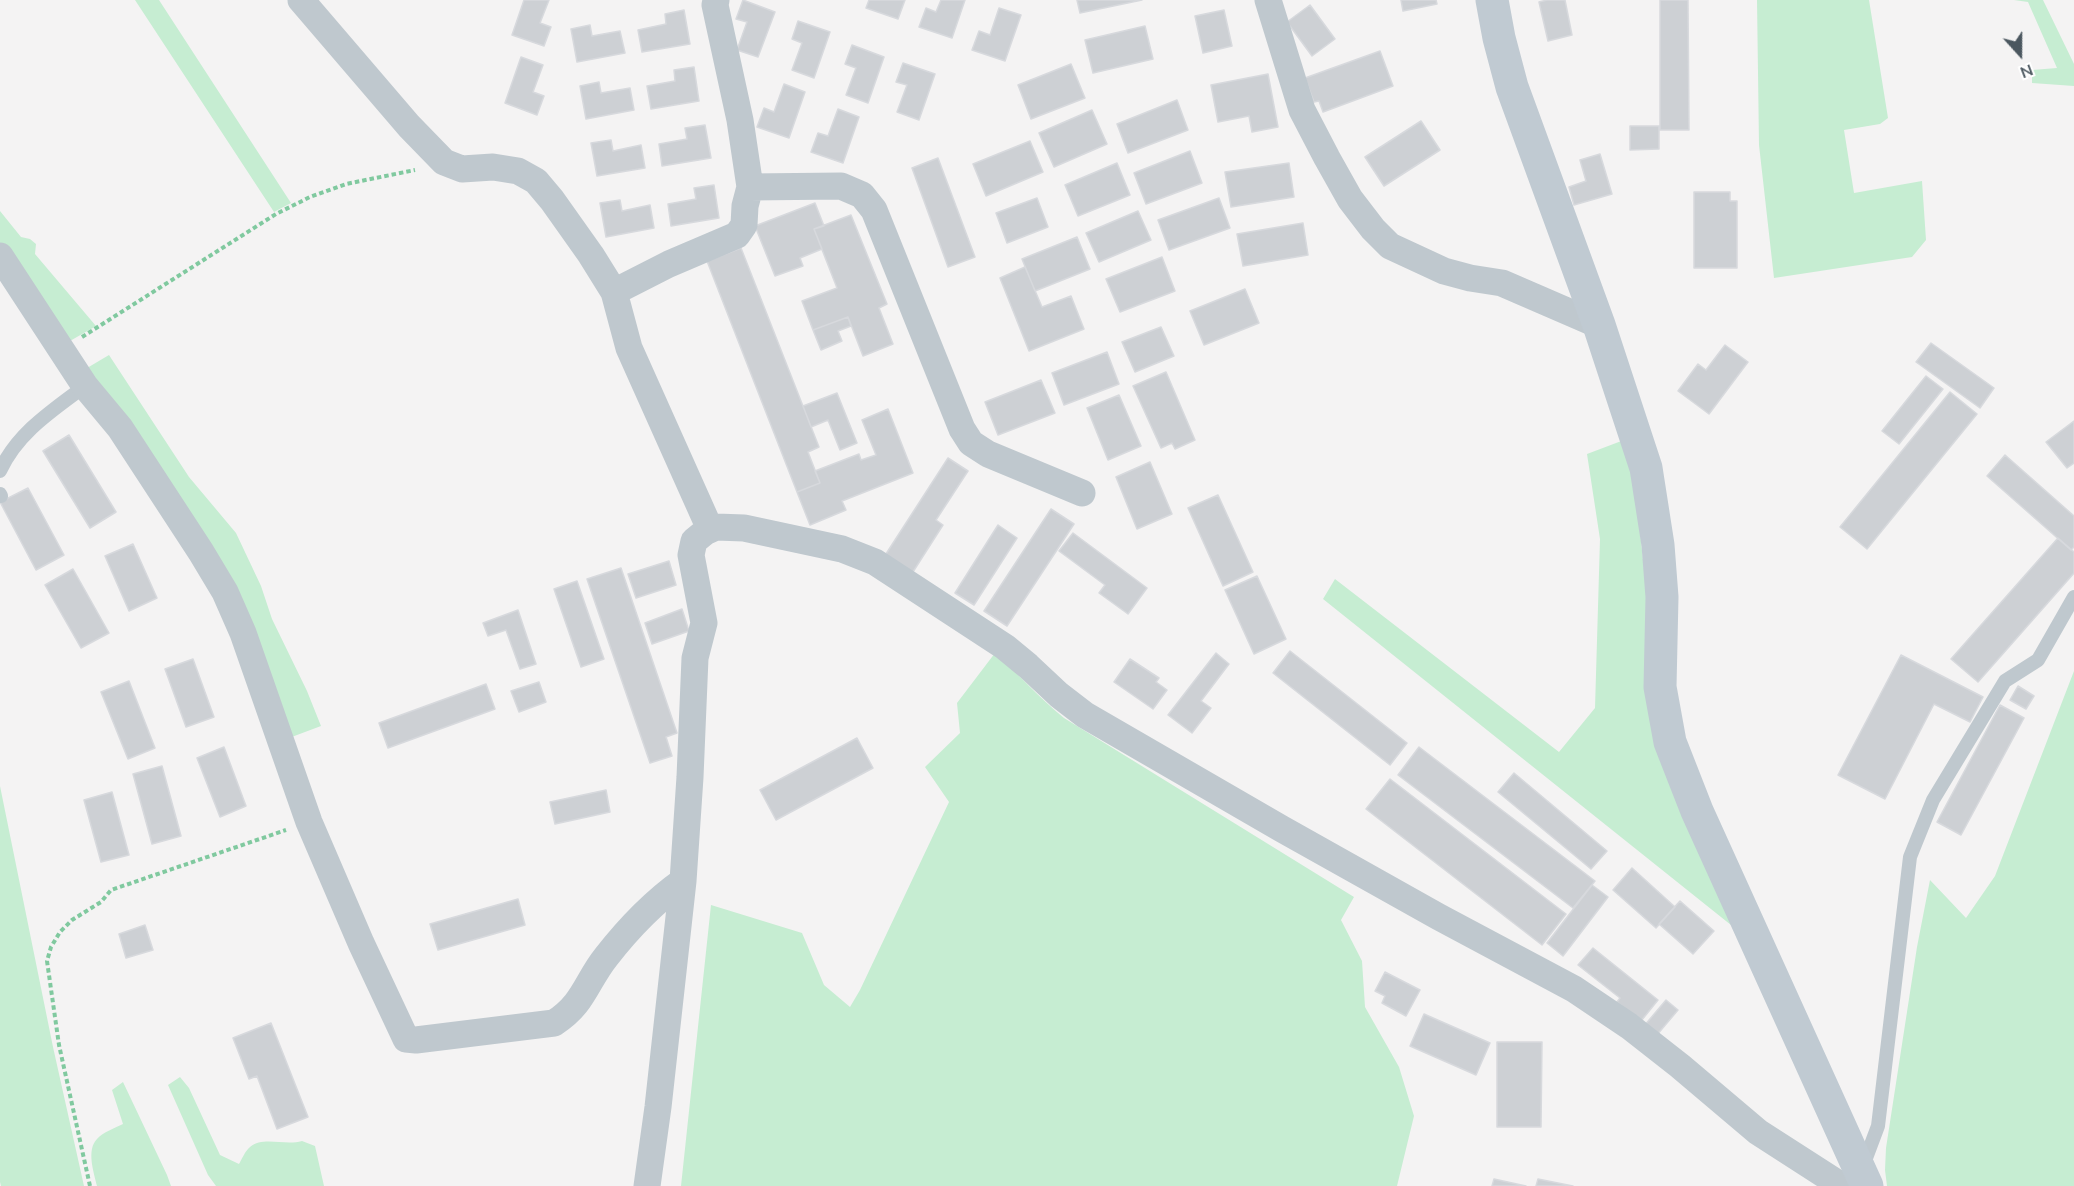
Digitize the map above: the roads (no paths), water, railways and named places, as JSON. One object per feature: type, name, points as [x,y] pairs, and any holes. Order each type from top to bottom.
[{"type":"street","points":[[301,0],[409,126],[444,162],[462,169],[493,167],[518,171],[536,181],[591,255],[614,292],[629,348],[710,530]]},
{"type":"street","points":[[614,292],[669,264],[737,235],[744,225],[750,186],[740,120],[722,42],[716,0]]},
{"type":"street","points":[[1268,0],[1302,110],[1350,199],[1373,229],[1390,246],[1444,271],[1502,283],[1599,325]]},
{"type":"street","points":[[1492,0],[1512,87],[1624,396],[1646,468],[1653,507],[1662,597],[1660,687],[1670,742],[1697,811],[1857,1181]]},
{"type":"street","points":[[750,186],[841,186],[862,195],[874,210],[962,429],[970,443],[988,454],[1082,493]]},
{"type":"street","points":[[0,256],[86,386],[120,428],[225,592],[243,633],[309,822],[361,943],[406,1039],[416,1040],[554,1023],[567,1015],[578,1002],[604,958],[662,896],[683,881]]},
{"type":"street","points":[[647,1186],[683,881],[695,658],[704,623],[691,555],[694,541],[716,527],[744,528],[842,549],[874,562],[1005,647],[1029,666],[1059,696],[1085,715],[1439,917],[1574,989],[1629,1026],[1758,1132],[1857,1181]]},
{"type":"lane","points":[[0,471],[27,431],[86,386]]},
{"type":"lane","points":[[1857,1181],[1878,1126],[1910,857],[1934,800],[2005,681],[2038,660],[2074,597]]}]
